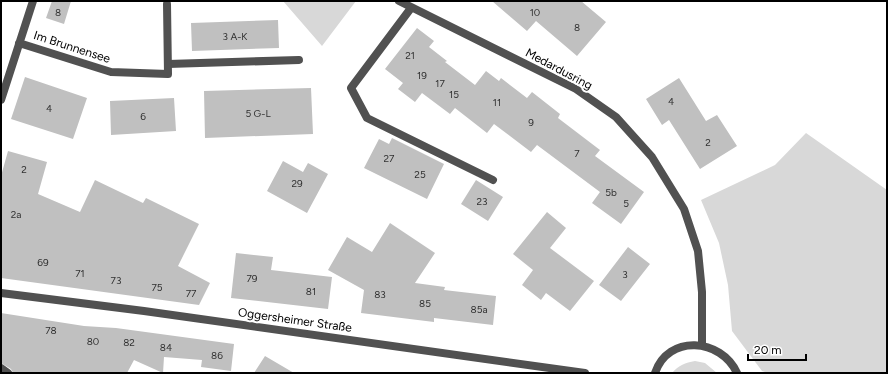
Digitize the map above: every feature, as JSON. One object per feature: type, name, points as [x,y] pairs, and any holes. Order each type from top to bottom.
[{"type":"street","points":[[1,100],[33,1]]},
{"type":"street","name":"Medardusring","points":[[399,1],[576,88],[616,117],[652,156],[684,209],[698,251],[702,292],[702,345]]},
{"type":"street","points":[[167,4],[168,64],[299,60]]},
{"type":"street","points":[[411,8],[351,88],[367,118],[493,180]]},
{"type":"street","name":"Im Brunnensee","points":[[19,43],[111,72],[168,74],[168,64]]},
{"type":"street","name":"Oggersheimer Straße","points":[[1,293],[144,311],[585,373]]},
{"type":"street","points":[[655,373],[664,358],[674,350],[687,346],[702,345],[713,348],[724,355],[733,365],[737,373]]},
{"type":"street","points":[[1,368],[8,373]]},
{"type":"shaded area","points":[[283,1],[356,1],[322,46]]},
{"type":"shaded area","points":[[806,133],[887,190],[887,373],[768,373],[762,371],[732,331],[728,285],[719,243],[701,200],[775,165]]},
{"type":"shaded area","points":[[695,361],[705,363],[717,373],[672,373],[682,365]]},
{"type":"building","points":[[52,1],[71,1],[64,24],[46,18]]},
{"type":"building","points":[[492,1],[581,1],[606,22],[577,56],[536,21],[527,31]]},
{"type":"building","points":[[278,20],[279,48],[192,51],[191,23]]},
{"type":"building","points":[[417,28],[434,41],[429,47],[447,61],[445,62],[475,85],[486,71],[499,81],[501,78],[527,98],[532,92],[560,114],[558,118],[600,150],[595,156],[644,192],[621,224],[592,203],[600,192],[537,145],[531,152],[494,124],[487,133],[455,108],[450,114],[422,93],[415,102],[398,89],[403,83],[385,69]]},
{"type":"building","points":[[25,77],[87,98],[73,139],[11,119]]},
{"type":"building","points":[[679,78],[706,121],[717,115],[737,146],[700,169],[669,120],[662,125],[646,99]]},
{"type":"building","points":[[311,88],[313,134],[205,138],[204,91]]},
{"type":"building","points":[[174,98],[176,131],[111,135],[110,101]]},
{"type":"building","points":[[392,138],[444,164],[427,199],[364,168],[379,139],[389,144]]},
{"type":"building","points":[[8,151],[47,162],[38,194],[80,212],[95,180],[143,203],[146,198],[199,224],[178,266],[210,283],[199,305],[1,278],[1,176]]},
{"type":"building","points":[[283,161],[303,172],[308,163],[328,174],[307,213],[267,191]]},
{"type":"building","points":[[476,180],[503,197],[488,221],[461,204]]},
{"type":"building","points":[[547,212],[566,228],[550,248],[594,281],[570,311],[546,293],[541,300],[522,285],[533,270],[513,254]]},
{"type":"building","points":[[390,223],[435,253],[415,283],[445,287],[444,290],[496,296],[493,325],[434,318],[434,322],[361,313],[364,290],[328,270],[347,237],[372,252]]},
{"type":"building","points":[[628,247],[650,264],[621,301],[599,285]]},
{"type":"building","points":[[236,253],[273,257],[271,270],[332,277],[328,309],[231,298]]},
{"type":"building","points":[[1,313],[84,326],[116,328],[234,344],[231,371],[201,367],[202,360],[164,357],[163,373],[134,360],[127,373],[13,373],[11,369],[1,363]]},
{"type":"building","points":[[265,356],[294,373],[254,373]]}]
